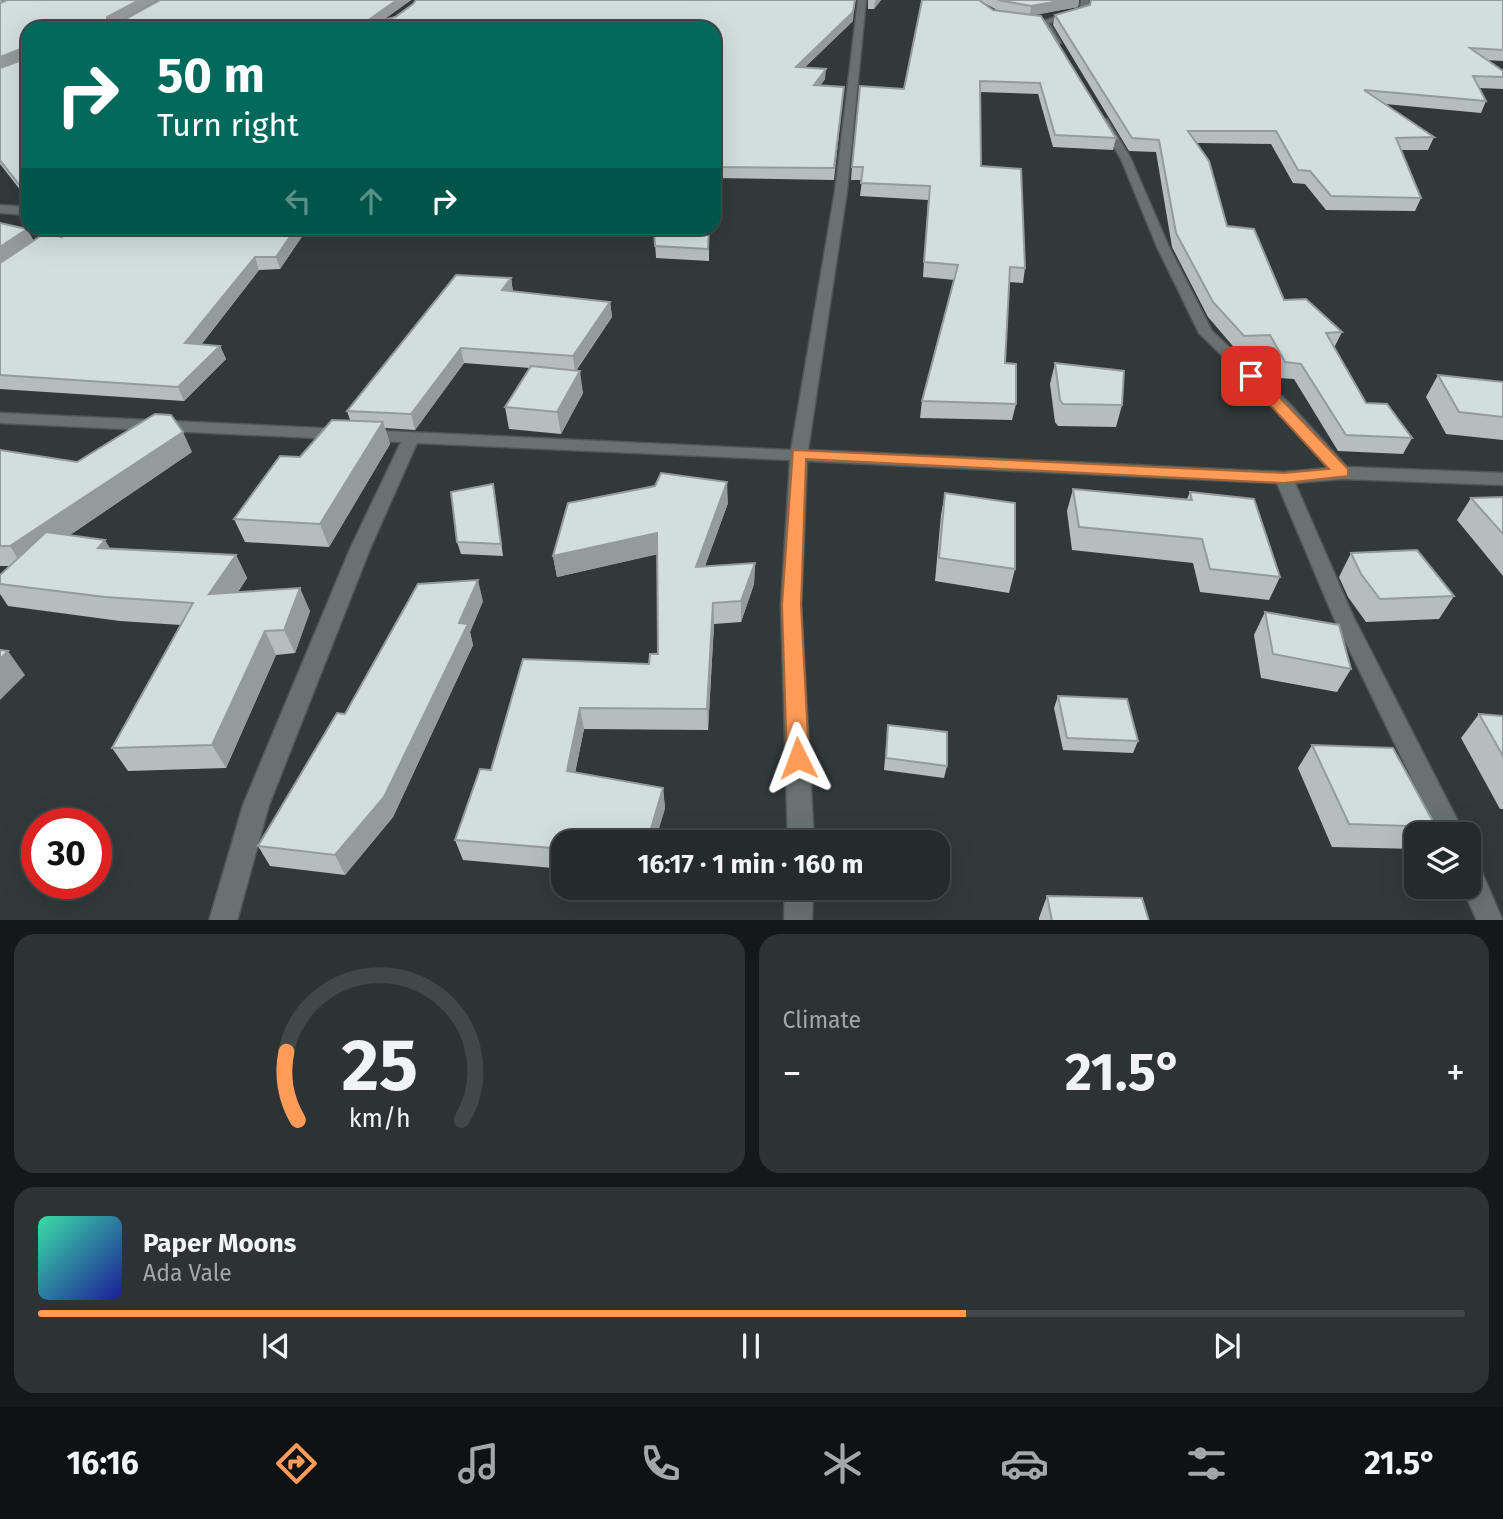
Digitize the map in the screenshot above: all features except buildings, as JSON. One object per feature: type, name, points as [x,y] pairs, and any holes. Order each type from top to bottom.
[{"type":"street","points":[[800,830],[791,605],[799,454],[841,191],[862,0]]},
{"type":"street","points":[[1031,21],[1045,22],[1084,10],[1084,0]]},
{"type":"street","points":[[1045,22],[1065,56]]},
{"type":"street","points":[[1099,113],[1126,159],[1163,247],[1206,333],[1284,407],[1342,473]]},
{"type":"street","points":[[0,209],[21,210]]},
{"type":"street","points":[[0,418],[1284,478],[1342,473],[1503,479]]},
{"type":"street","points":[[223,920],[256,805],[360,549],[411,438]]},
{"type":"street","points":[[1284,478],[1343,616],[1446,822]]},
{"type":"street","points":[[1481,898],[1491,920]]},
{"type":"street","points":[[798,920],[799,900]]},
{"type":"route","points":[[798,758],[791,605],[799,454],[1284,478],[1342,473],[1284,407],[1251,376]]}]
